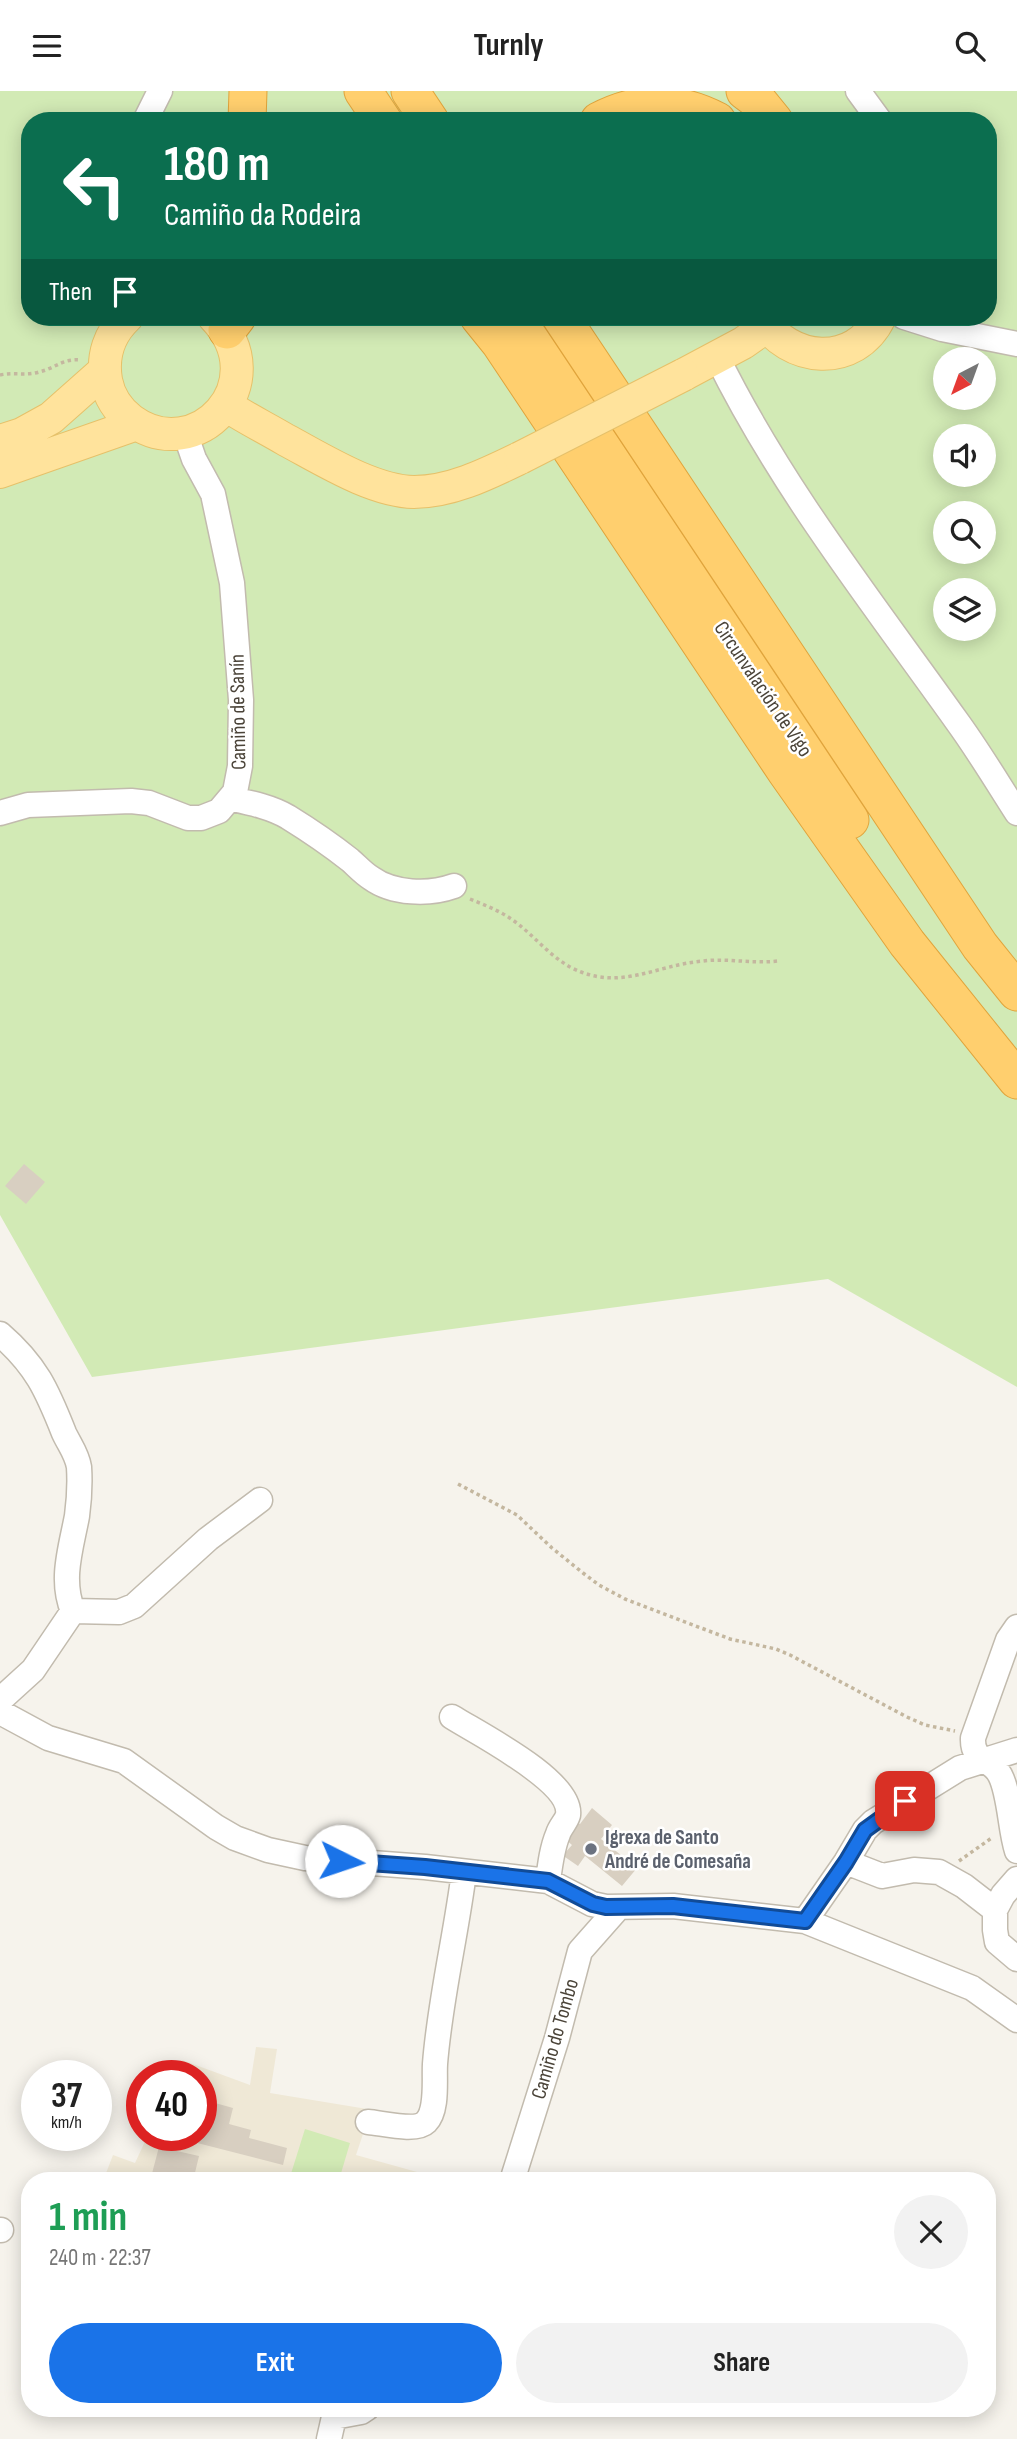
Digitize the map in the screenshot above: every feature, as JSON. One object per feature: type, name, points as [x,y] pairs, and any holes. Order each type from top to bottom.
[{"type":"highway","points":[[247,112],[248,91]]},
{"type":"highway","points":[[363,91],[377,112]]},
{"type":"highway","points":[[410,91],[424,112]]},
{"type":"highway","points":[[745,91],[758,100],[767,112]]},
{"type":"highway","points":[[618,112],[651,104],[676,105],[701,112]]},
{"type":"highway","points":[[487,326],[785,770],[907,943],[1017,1080]]},
{"type":"highway","name":"Circunvalación de Vigo","points":[[521,326],[959,983],[1017,1057]]},
{"type":"highway","name":"Circunvalación de Vigo","points":[[567,326],[980,946],[1017,992]]},
{"type":"highway","points":[[592,326],[718,524],[737,581]]},
{"type":"main road","points":[[120,326],[111,338],[104,367],[107,387],[114,402],[124,415],[137,424],[160,432],[185,433],[215,418],[226,405],[235,387],[238,368],[228,326]]},
{"type":"main road","points":[[226,405],[338,468],[386,487],[413,492],[447,488],[481,477],[717,357],[743,343],[760,326]]},
{"type":"main road","points":[[768,326],[786,344],[798,350],[823,354],[849,348],[870,333],[874,326]]},
{"type":"main road","points":[[0,441],[22,434],[51,418],[104,367]]},
{"type":"main road","points":[[0,472],[137,424]]},
{"type":"street","points":[[150,112],[160,91]]},
{"type":"street","points":[[858,91],[873,112]]},
{"type":"street","points":[[932,326],[1017,344]]},
{"type":"street","points":[[717,357],[743,409],[775,461],[862,591],[958,722],[1017,813]]},
{"type":"street","name":"Camiño de Sanín","points":[[0,813],[29,805],[131,801],[149,803],[188,818],[201,818],[219,811],[232,799],[239,777],[241,700],[232,583],[213,494],[194,459],[185,433]]},
{"type":"street","points":[[232,799],[266,807],[287,816],[349,859],[372,879],[388,886],[409,891],[432,891],[454,886]]},
{"type":"street","points":[[0,1334],[31,1364],[42,1382],[79,1467],[77,1516],[69,1544],[67,1591],[74,1611]]},
{"type":"street","points":[[74,1611],[119,1612],[134,1606],[208,1539],[260,1500]]},
{"type":"street","points":[[0,1700],[33,1670],[74,1611]]},
{"type":"street","points":[[1017,1627],[1008,1640],[973,1738],[977,1756],[992,1765],[1001,1776],[1017,1851]]},
{"type":"street","points":[[0,1712],[48,1738],[124,1761],[216,1827],[251,1845],[284,1855],[548,1881],[593,1904],[618,1908],[673,1906],[805,1921],[972,1988],[1017,2020]]},
{"type":"street","points":[[452,1717],[540,1773],[564,1798],[568,1817],[558,1833],[548,1881]]},
{"type":"street","points":[[805,1921],[873,1822],[960,1768],[1017,1750]]},
{"type":"street","points":[[846,1862],[882,1876],[914,1870],[939,1872],[964,1886],[995,1910]]},
{"type":"street","points":[[368,2122],[416,2127],[424,2125],[432,2113],[438,2025],[464,1871]]},
{"type":"street","points":[[1017,1879],[1003,1895],[995,1910],[997,1942],[1017,1959]]},
{"type":"street","name":"Camiño do Tombo","points":[[515,2172],[557,2038],[580,1951],[618,1908]]},
{"type":"street","points":[[330,2439],[334,2417]]},
{"type":"path","points":[[0,375],[35,374],[51,369],[69,358],[104,367]]},
{"type":"path","points":[[454,886],[467,898],[501,912],[518,923],[557,959],[588,975],[622,978],[700,961],[760,964],[778,961]]},
{"type":"path","points":[[458,1484],[517,1515],[583,1573],[599,1585],[625,1598],[730,1639],[776,1649],[907,1717],[925,1725],[973,1738]]},
{"type":"path","points":[[939,1872],[962,1860],[1010,1821]]},
{"type":"shaded area","points":[[256,2047],[277,2049],[270,2093],[367,2109],[365,2128],[356,2155],[417,2172],[106,2172],[113,2155],[135,2163],[141,2151],[217,2151],[217,2073],[250,2085]]},
{"type":"green space","points":[[0,91],[1017,91],[1017,1387],[828,1279],[92,1377],[0,1215]]},
{"type":"green space","points":[[305,2129],[350,2143],[341,2172],[292,2172]]},
{"type":"building","points":[[24,1164],[45,1182],[26,1204],[5,1186]]},
{"type":"building","name":"Igrexa de Santo André de Comesaña","points":[[592,1808],[612,1825],[601,1839],[637,1868],[622,1886],[585,1856],[578,1866],[565,1857],[564,1854],[572,1845],[564,1838],[577,1822],[580,1824]]},
{"type":"building","points":[[217,2104],[233,2108],[229,2124],[251,2130],[249,2138],[287,2148],[283,2165],[217,2148]]},
{"type":"building","points":[[158,2151],[177,2151],[199,2156],[195,2172],[152,2172]]},
{"type":"place","name":"Igrexa de Santo André de Comesaña","points":[[591,1849]]},
{"type":"route","points":[[341,1861],[425,1867],[548,1881],[593,1904],[606,1907],[673,1906],[805,1921],[865,1830],[905,1801]]}]
